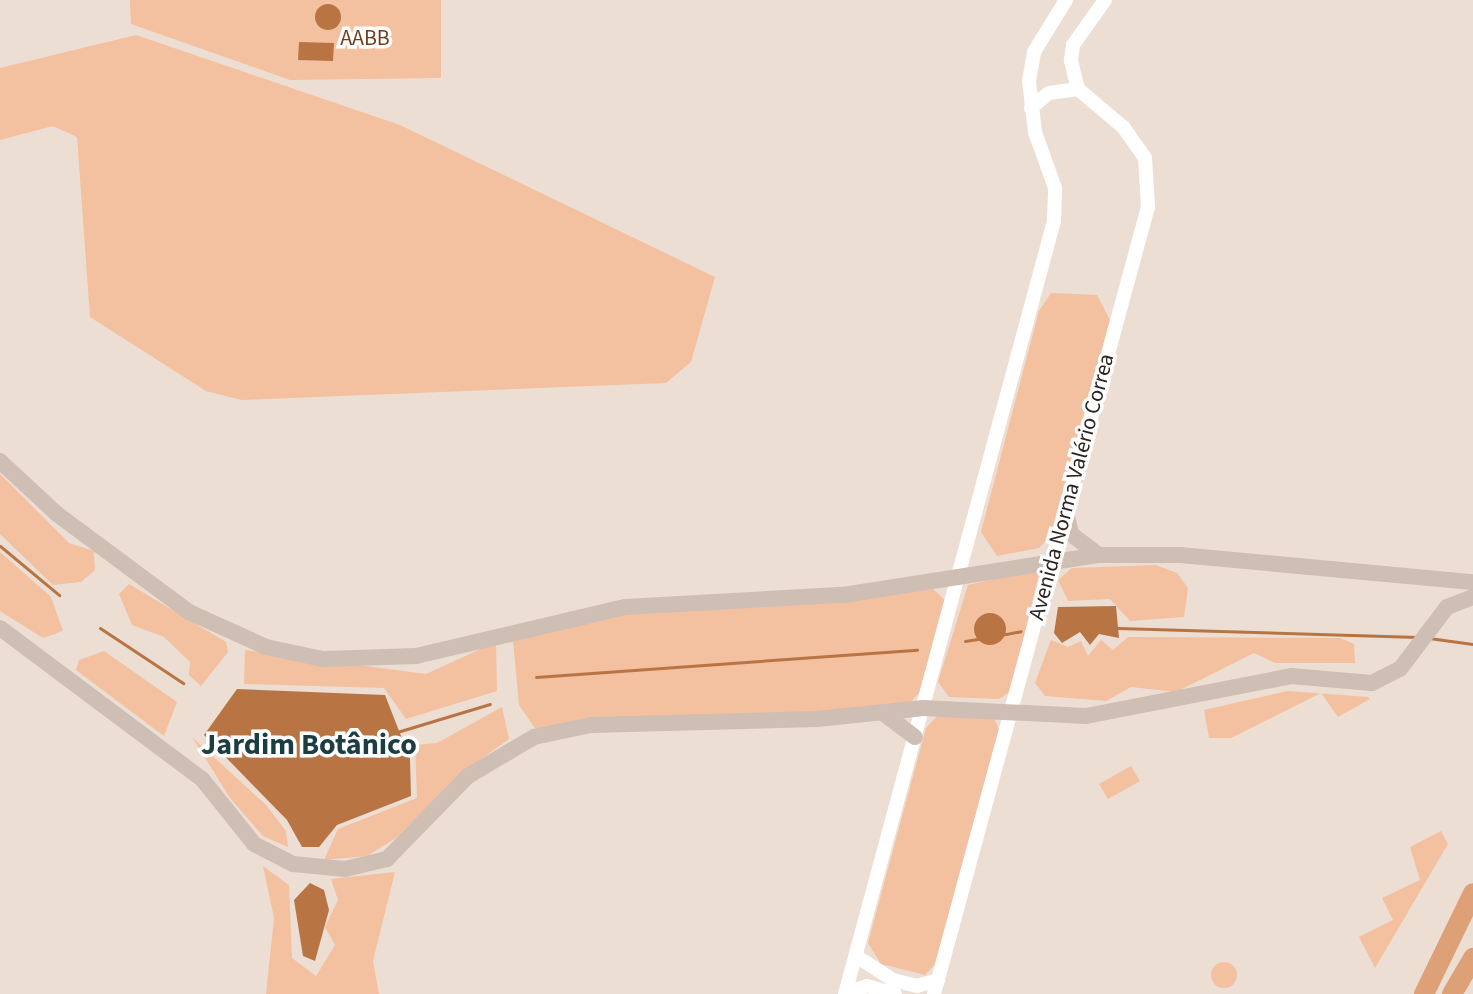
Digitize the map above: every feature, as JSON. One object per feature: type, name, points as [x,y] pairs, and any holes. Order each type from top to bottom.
[{"type":"highway","points":[[1425,994],[1473,893]]},
{"type":"highway","points":[[1425,994],[1473,914]]},
{"type":"highway","points":[[1454,994],[1473,958]]},
{"type":"highway","points":[[1454,994],[1473,967]]},
{"type":"main road","points":[[0,461],[68,523],[189,612],[266,647],[323,659],[429,654],[625,607],[791,600],[956,582],[1052,560],[1099,555],[1180,555],[1473,582]]},
{"type":"main road","points":[[1066,512],[1071,534],[1099,555]]},
{"type":"main road","points":[[0,628],[202,779],[254,844],[315,868],[387,859],[468,776],[517,741],[591,725],[923,708],[1121,712],[1291,676],[1372,683],[1400,669],[1431,624],[1447,607],[1473,597]]},
{"type":"main road","points":[[882,712],[915,737]]},
{"type":"street","points":[[845,994],[1054,221],[1055,188],[1031,108],[1034,52],[1066,0]]},
{"type":"street","points":[[1031,108],[1049,93],[1078,89],[1073,45],[1101,5]]},
{"type":"street","name":"Avenida Norma Valério Correa","points":[[936,987],[1066,512],[1150,181],[1123,127],[1078,89]]},
{"type":"street","points":[[856,956],[893,980],[936,987]]},
{"type":"street","points":[[845,994],[867,986],[895,994]]},
{"type":"green space","name":"AABB","points":[[130,0],[441,0],[441,78],[290,80],[131,24]]},
{"type":"green space","points":[[136,35],[400,125],[715,277],[691,362],[666,383],[241,400],[206,391],[90,317],[77,137],[53,126],[0,140],[0,68]]},
{"type":"green space","points":[[1051,293],[1097,295],[1110,320],[1050,537],[1039,548],[997,556],[981,532],[1039,311]]},
{"type":"green space","points":[[0,474],[69,543],[94,551],[95,570],[81,582],[53,585],[0,534]]},
{"type":"green space","points":[[0,552],[51,597],[63,631],[43,638],[0,611]]},
{"type":"green space","points":[[1156,565],[1177,573],[1188,588],[1184,617],[1130,621],[1110,599],[1068,601],[1058,580],[1072,568]]},
{"type":"green space","points":[[1040,569],[1011,691],[999,699],[949,697],[938,682],[968,585]]},
{"type":"green space","points":[[129,584],[226,642],[228,652],[201,686],[189,675],[190,662],[164,637],[132,625],[119,594]]},
{"type":"green space","points":[[933,589],[946,601],[921,691],[907,706],[537,731],[519,705],[513,640],[645,610]]},
{"type":"green space","points":[[1128,637],[1340,638],[1354,644],[1355,663],[1275,663],[1254,653],[1176,692],[1131,687],[1106,701],[1045,696],[1035,683],[1051,640],[1068,647],[1081,641],[1088,656],[1101,640],[1113,650]]},
{"type":"green space","points":[[496,642],[497,691],[406,719],[384,688],[244,684],[245,650],[426,674]]},
{"type":"green space","points":[[104,651],[177,702],[164,736],[76,670],[79,660]]},
{"type":"green space","points":[[1288,691],[1320,693],[1231,738],[1209,738],[1204,710]]},
{"type":"green space","points":[[1321,694],[1368,697],[1370,699],[1338,717]]},
{"type":"green space","points":[[502,707],[509,739],[463,772],[396,838],[367,856],[324,860],[338,829],[417,798],[415,745],[437,743]]},
{"type":"green space","points":[[939,714],[993,715],[999,730],[937,962],[925,975],[881,964],[868,943],[926,728]]},
{"type":"green space","points":[[192,737],[266,805],[286,831],[288,847],[263,836],[230,798]]},
{"type":"green space","points":[[1131,766],[1140,781],[1108,799],[1099,784]]},
{"type":"green space","points":[[1441,831],[1448,844],[1375,968],[1359,937],[1393,920],[1382,898],[1420,880],[1410,847]]},
{"type":"green space","points":[[263,866],[289,885],[292,958],[316,976],[335,945],[325,927],[338,900],[331,879],[395,872],[373,961],[379,994],[266,994],[274,918]]},
{"type":"green space","points":[[1224,962],[1233,966],[1237,975],[1233,984],[1224,988],[1215,984],[1211,975],[1215,966]]},
{"type":"shaded area","points":[[328,4],[337,8],[341,17],[337,26],[328,30],[319,26],[315,17],[319,8]]},
{"type":"shaded area","points":[[299,42],[334,43],[333,61],[298,60]]},
{"type":"shaded area","points":[[1116,606],[1119,638],[1099,634],[1090,645],[1080,632],[1062,643],[1054,633],[1058,607]]},
{"type":"shaded area","points":[[990,613],[1001,618],[1006,629],[1001,640],[990,645],[979,640],[974,629],[979,618]]},
{"type":"shaded area","points":[[237,689],[385,695],[410,759],[411,796],[337,825],[319,847],[302,847],[287,820],[204,735]]},
{"type":"shaded area","points":[[310,883],[324,890],[329,910],[315,961],[303,956],[294,900]]},
{"type":"waterway","points":[[0,546],[59,595]]},
{"type":"waterway","points":[[100,628],[183,683]]},
{"type":"waterway","points":[[1118,628],[1418,637]]},
{"type":"waterway","points":[[1001,635],[1021,631]]},
{"type":"waterway","points":[[1429,638],[1473,644]]},
{"type":"waterway","points":[[965,641],[978,639]]},
{"type":"waterway","points":[[536,677],[917,650]]},
{"type":"waterway","points":[[397,732],[490,704]]},
{"type":"district","name":"Jardim Botânico","points":[[309,745]]}]
